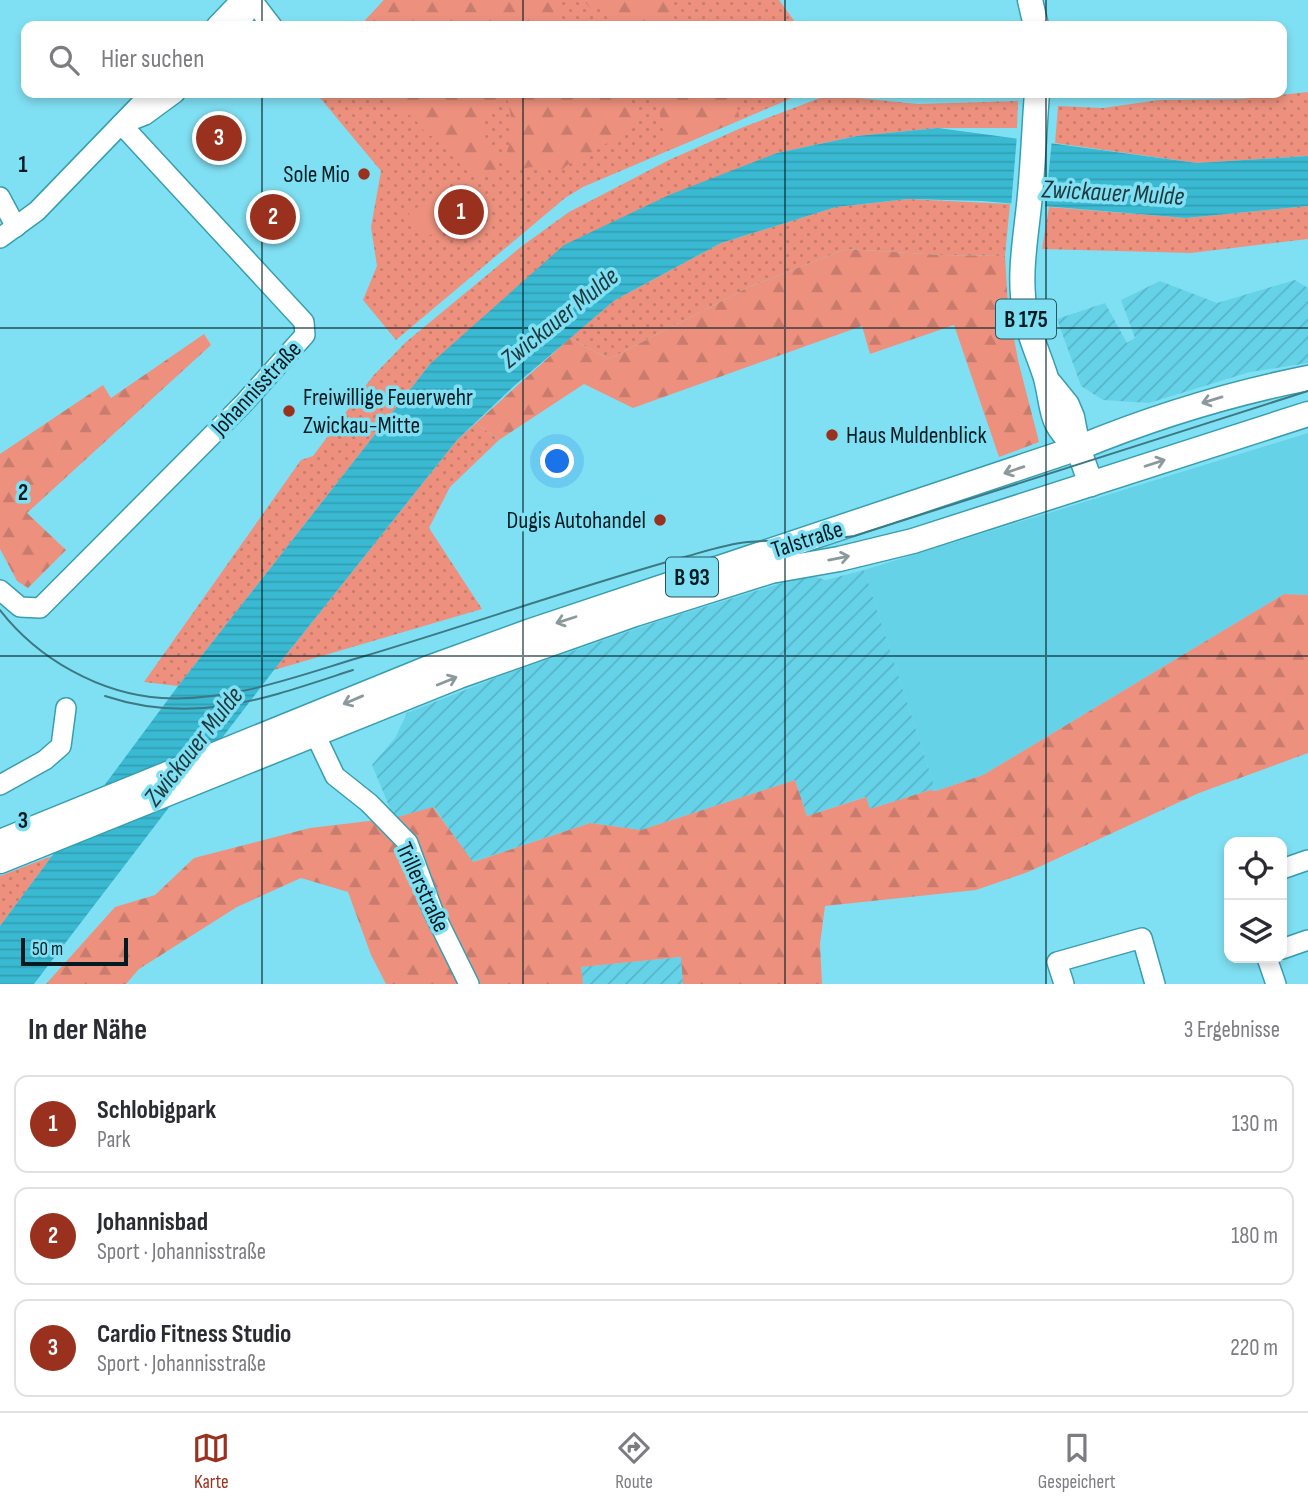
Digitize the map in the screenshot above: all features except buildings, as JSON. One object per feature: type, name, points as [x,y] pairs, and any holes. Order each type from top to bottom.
[{"type":"main road","points":[[1030,0],[1035,21]]},
{"type":"main road","name":"B 175","points":[[1037,98],[1029,204],[1022,256],[1026,316],[1046,378],[1056,425],[1061,433],[1079,448],[1091,484]]},
{"type":"main road","name":"Talstraße","points":[[313,726],[426,669],[528,632],[1079,448],[1136,424],[1222,397],[1308,378]]},
{"type":"main road","name":"Talstraße","points":[[313,726],[748,578],[913,541],[1308,414]]},
{"type":"main road","name":"B 93","points":[[0,861],[279,749],[313,726]]},
{"type":"main road","name":"B 93","points":[[0,842],[313,726]]},
{"type":"street","points":[[221,21],[241,0]]},
{"type":"street","points":[[241,21],[246,15],[249,0]]},
{"type":"street","points":[[249,0],[268,21]]},
{"type":"street","points":[[0,197],[8,232],[37,211],[147,98]]},
{"type":"street","points":[[121,124],[145,115],[167,98]]},
{"type":"street","name":"Johannisstraße","points":[[0,590],[20,607],[40,608],[243,404],[305,335],[304,322],[121,124]]},
{"type":"street","points":[[0,786],[45,760],[61,746],[66,708]]},
{"type":"street","name":"Trillerstraße","points":[[313,726],[335,776],[369,803],[408,843],[433,911],[470,984]]},
{"type":"street","points":[[1287,867],[1308,860]]},
{"type":"street","points":[[1064,984],[1057,962],[1142,938],[1156,984]]},
{"type":"street","points":[[1287,947],[1308,940]]},
{"type":"street","points":[[1269,963],[1276,984]]},
{"type":"shaded area","points":[[1295,280],[1308,288],[1308,363],[1250,372],[1149,403],[1103,400],[1081,386],[1057,319],[1105,303],[1127,343],[1135,338],[1121,300],[1160,281],[1217,303]]},
{"type":"shaded area","points":[[1308,433],[1308,595],[1284,594],[983,775],[936,791],[864,570]]},
{"type":"shaded area","points":[[864,570],[936,791],[930,790],[870,809],[865,797],[807,816],[795,780],[641,830],[590,823],[472,862],[434,807],[394,818],[372,765],[395,738],[407,713],[503,675],[659,621],[808,575],[826,580]]},
{"type":"shaded area","points":[[682,957],[683,984],[583,984],[580,967]]},
{"type":"green space","points":[[384,0],[779,0],[794,21],[365,21]]},
{"type":"green space","points":[[384,0],[561,2],[554,21],[365,21]]},
{"type":"green space","points":[[583,0],[669,0],[672,21],[612,21],[607,6],[590,8]]},
{"type":"green space","points":[[1308,92],[1308,156],[1197,163],[1055,143],[1058,106],[1103,108],[1159,100],[1287,98],[1287,94]]},
{"type":"green space","points":[[320,98],[792,98],[583,187],[565,198],[396,340],[363,300],[377,266],[371,227],[381,171]]},
{"type":"green space","points":[[387,98],[505,98],[492,106],[481,120],[482,133],[494,148],[499,175],[474,173],[442,139],[427,135],[413,117],[397,109]]},
{"type":"green space","points":[[507,98],[630,98],[636,112],[636,125],[585,157],[572,161],[559,172],[537,167],[516,171],[503,162],[514,132]]},
{"type":"green space","points":[[657,98],[735,98],[740,120],[672,149],[664,133]]},
{"type":"green space","points":[[820,98],[858,98],[918,104],[1018,101],[1017,128],[938,128],[857,136],[777,153],[430,364],[178,686],[144,682],[301,460],[313,456],[373,376],[406,342],[522,246],[569,212],[669,160],[741,128]]},
{"type":"green space","points":[[459,187],[473,214],[422,239],[408,212]]},
{"type":"green space","points":[[908,199],[1010,204],[1005,256],[846,249],[749,287],[609,359],[570,338],[615,300],[721,243],[836,207]]},
{"type":"green space","points":[[1308,206],[1308,239],[1191,253],[1042,249],[1049,207],[1186,218]]},
{"type":"green space","points":[[846,249],[1005,256],[1008,306],[1018,360],[1039,442],[999,457],[954,325],[870,354],[862,326],[633,408],[584,384],[499,440],[476,423],[570,338],[609,359],[749,287]]},
{"type":"green space","points":[[204,334],[211,345],[27,513],[66,550],[28,588],[17,581],[0,549],[0,454],[103,385],[111,398]]},
{"type":"green space","points":[[476,423],[499,440],[450,487],[429,528],[482,609],[274,670],[457,440]]},
{"type":"green space","points":[[1284,594],[1308,595],[1308,753],[1199,793],[1028,872],[976,890],[825,906],[820,944],[822,984],[683,984],[681,957],[581,967],[583,984],[386,984],[371,955],[348,892],[301,878],[237,907],[139,969],[126,984],[46,984],[115,907],[155,895],[194,858],[310,828],[394,818],[433,807],[473,862],[590,823],[641,830],[795,780],[807,816],[866,797],[870,809],[930,790],[936,791],[983,775]]},
{"type":"green space","points":[[52,856],[0,926],[0,876]]},
{"type":"water","name":"Zwickauer Mulde","points":[[938,128],[1197,163],[1308,156],[1308,206],[1186,218],[982,201],[908,199],[836,207],[721,243],[615,300],[514,386],[457,440],[274,670],[34,984],[0,984],[0,926],[178,686],[430,364],[564,245],[669,195],[777,153],[857,136]]},
{"type":"pier","points":[[1017,135],[1052,139],[1045,210],[1011,207]]},
{"type":"tram line","points":[[0,610],[15,628],[52,658],[72,671],[116,689],[162,698],[237,692],[310,673],[723,546],[854,536],[1308,391]]},
{"type":"tram line","points":[[105,696],[138,705],[170,709],[230,705],[291,690],[353,670]]},
{"type":"place","name":"Cardio Fitness Studio","points":[[219,138]]},
{"type":"place","name":"Sole Mio","points":[[364,174]]},
{"type":"place","name":"Schlobigpark","points":[[461,212]]},
{"type":"place","name":"Johannisbad","points":[[273,217]]},
{"type":"place","name":"Freiwillige Feuerwehr Zwickau-Mitte","points":[[289,411]]},
{"type":"place","name":"Haus Muldenblick","points":[[832,435]]},
{"type":"place","name":"Dugis Autohandel","points":[[660,520]]}]
